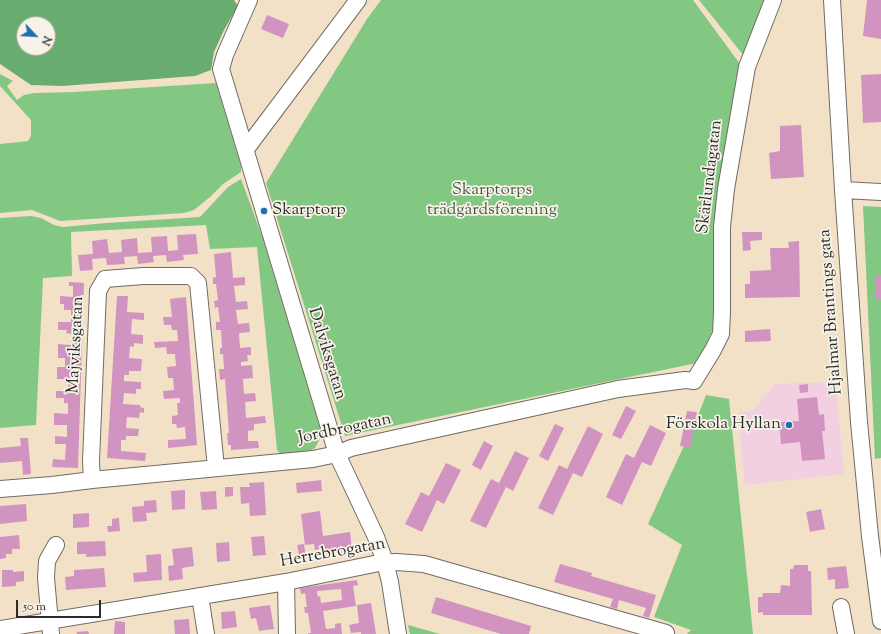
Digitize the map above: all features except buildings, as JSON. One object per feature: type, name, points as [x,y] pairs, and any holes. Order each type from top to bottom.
[{"type":"street","name":"Dalviksgatan","points":[[249,0],[225,55],[221,69],[337,454],[376,537],[385,562],[390,582],[398,634]]},
{"type":"street","points":[[246,149],[358,0]]},
{"type":"street","name":"Skärlundagatan","points":[[694,381],[721,334],[722,227],[726,189],[747,67],[773,0]]},
{"type":"street","name":"Hjalmar Brantings gata","points":[[832,0],[859,422],[870,536],[881,621]]},
{"type":"street","points":[[843,190],[881,192]]},
{"type":"street","name":"Majviksgatan","points":[[92,480],[91,461],[98,291],[104,279],[143,276],[191,276],[198,283],[216,468]]},
{"type":"street","name":"Jordbrogatan","points":[[0,489],[313,459],[337,454],[351,448],[618,389],[684,380],[694,381]]},
{"type":"street","points":[[51,627],[46,578],[47,561],[56,545]]},
{"type":"street","name":"Herrebrogatan","points":[[0,629],[51,627],[200,596],[286,582],[385,562],[424,564],[666,633]]},
{"type":"street","points":[[286,582],[287,634]]},
{"type":"street","points":[[200,596],[206,634]]},
{"type":"street","points":[[841,607],[846,634]]},
{"type":"shaded area","name":"Förskola Hyllan","points":[[828,382],[836,386],[844,474],[745,485],[738,413],[752,411],[775,384]]},
{"type":"green space","points":[[0,0],[234,0],[238,6],[224,30],[214,52],[211,70],[195,76],[62,86],[31,85],[0,64]]},
{"type":"green space","name":"Skarptorps trädgårdsförening","points":[[381,0],[693,0],[743,68],[714,327],[697,363],[345,436],[266,183],[367,19]]},
{"type":"green space","points":[[699,0],[765,0],[744,56]]},
{"type":"green space","points":[[0,74],[13,81],[7,86],[17,100],[24,95],[34,93],[216,83],[241,166],[241,172],[223,184],[194,210],[184,213],[60,221],[32,210],[0,213],[0,144],[28,141],[31,136],[31,120],[0,86]]},
{"type":"green space","points":[[241,179],[262,236],[320,428],[321,437],[315,448],[308,452],[282,456],[277,450],[257,247],[210,249],[206,225],[71,232],[72,276],[43,278],[36,425],[0,428],[0,218],[31,216],[41,218],[54,225],[63,227],[200,217],[228,187]]},
{"type":"green space","points":[[863,206],[881,207],[881,458],[875,459]]},
{"type":"green space","points":[[706,395],[729,399],[753,634],[687,634],[691,630],[654,617],[682,545],[648,524]]},
{"type":"green space","points":[[408,625],[440,634],[410,634]]},
{"type":"place","name":"Skarptorp","points":[[264,211]]},
{"type":"place","name":"Förskola Hyllan","points":[[789,425]]}]
